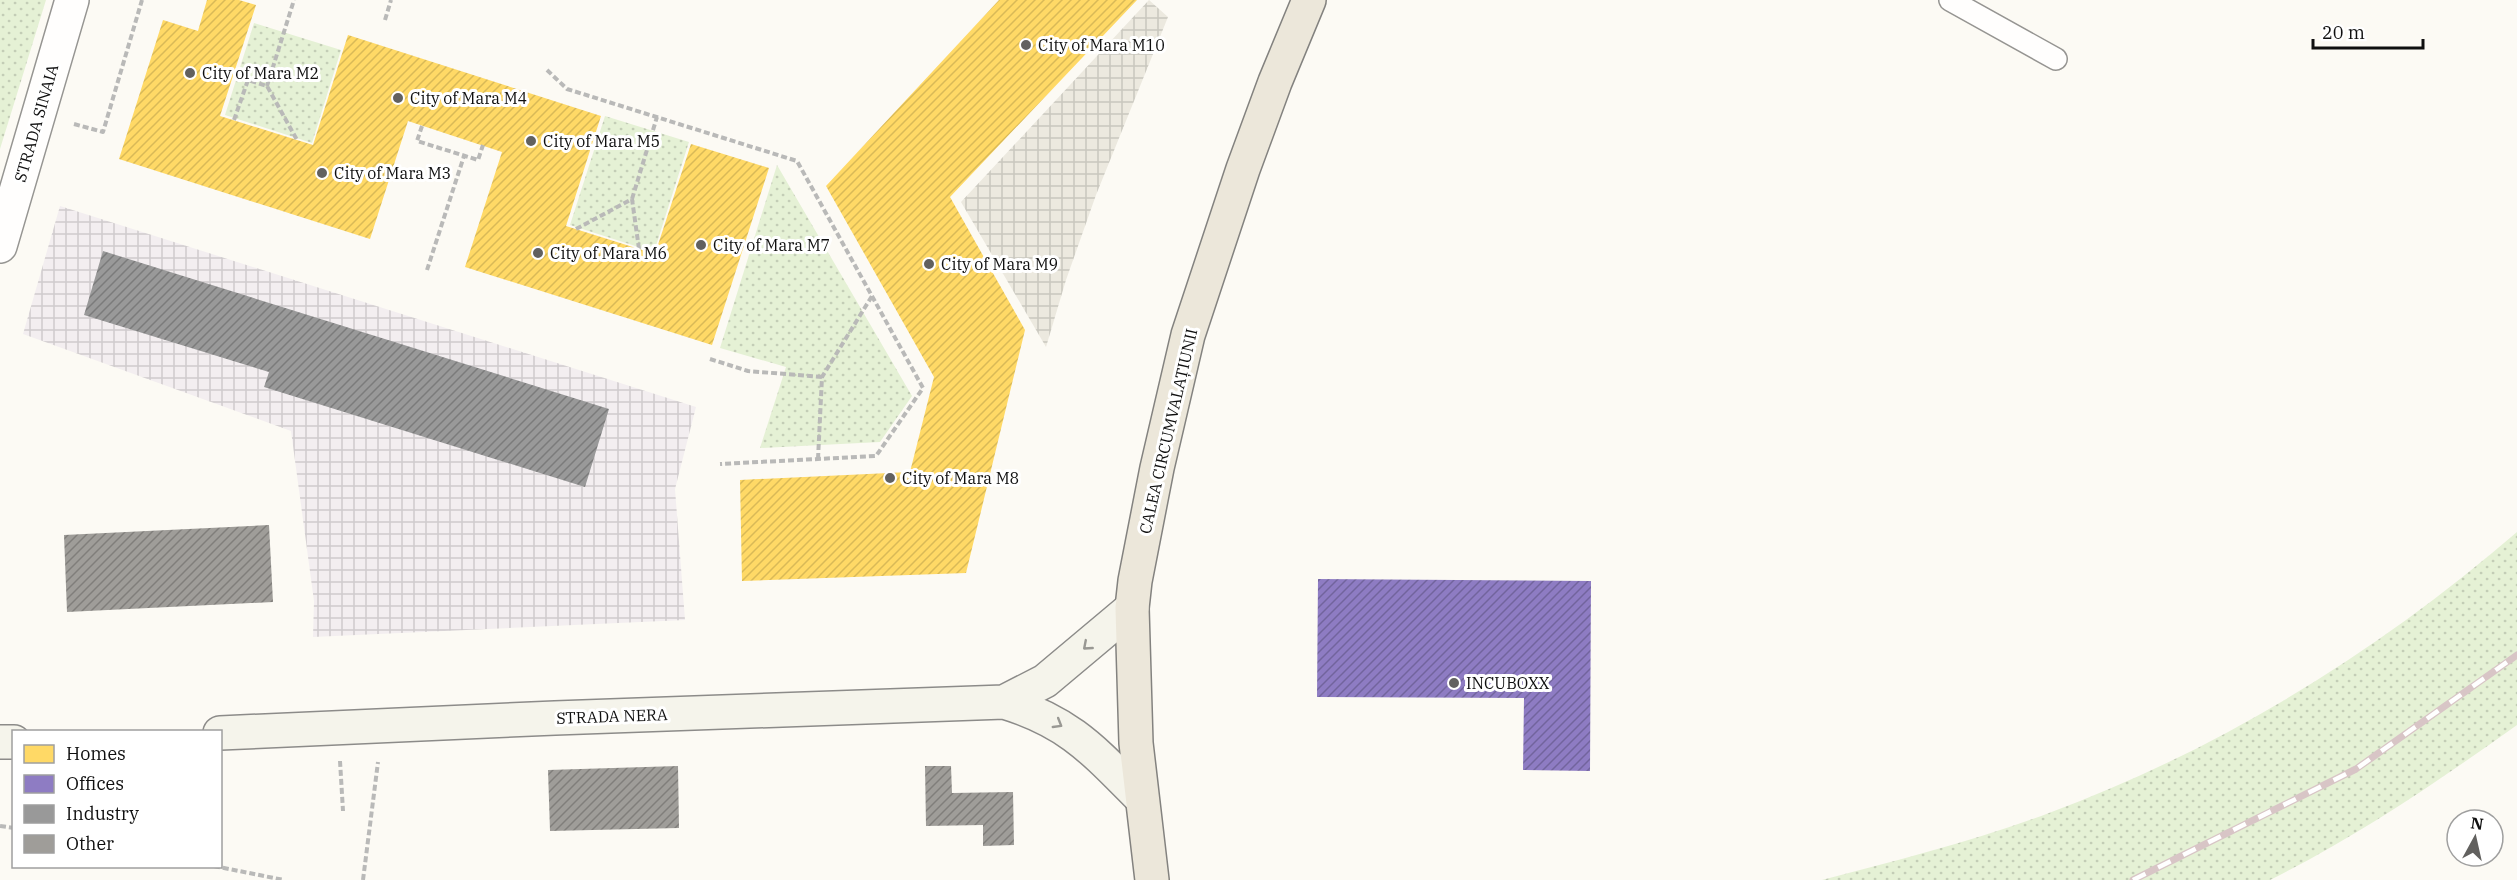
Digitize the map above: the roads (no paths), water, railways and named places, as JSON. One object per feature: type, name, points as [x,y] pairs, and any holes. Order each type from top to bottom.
[{"type":"main road","name":"CALEA CIRCUMVALAȚIUNII","points":[[1152,880],[1136,743],[1132,608],[1135,581],[1157,468],[1188,335],[1243,169],[1275,82],[1309,0]]},
{"type":"street","name":"STRADA SINAIA","points":[[0,246],[72,0]]},
{"type":"street","name":"STRADA NERA","points":[[1004,702],[1045,681],[1132,608]]},
{"type":"street","name":"STRADA NERA","points":[[222,733],[1004,702],[1035,711],[1084,742],[1141,798]]},
{"type":"lane","points":[[1950,0],[2056,59]]},
{"type":"railway","points":[[2133,880],[2356,769],[2517,655]]},
{"type":"place","name":"City of Mara M10","points":[[1026,45]]},
{"type":"place","name":"City of Mara M2","points":[[190,73]]},
{"type":"place","name":"City of Mara M4","points":[[398,98]]},
{"type":"place","name":"City of Mara M5","points":[[531,141]]},
{"type":"place","name":"City of Mara M3","points":[[322,173]]},
{"type":"place","name":"City of Mara M7","points":[[701,245]]},
{"type":"place","name":"City of Mara M6","points":[[538,253]]},
{"type":"place","name":"City of Mara M9","points":[[929,264]]},
{"type":"place","name":"City of Mara M8","points":[[890,478]]},
{"type":"place","name":"INCUBOXX","points":[[1454,683]]}]
